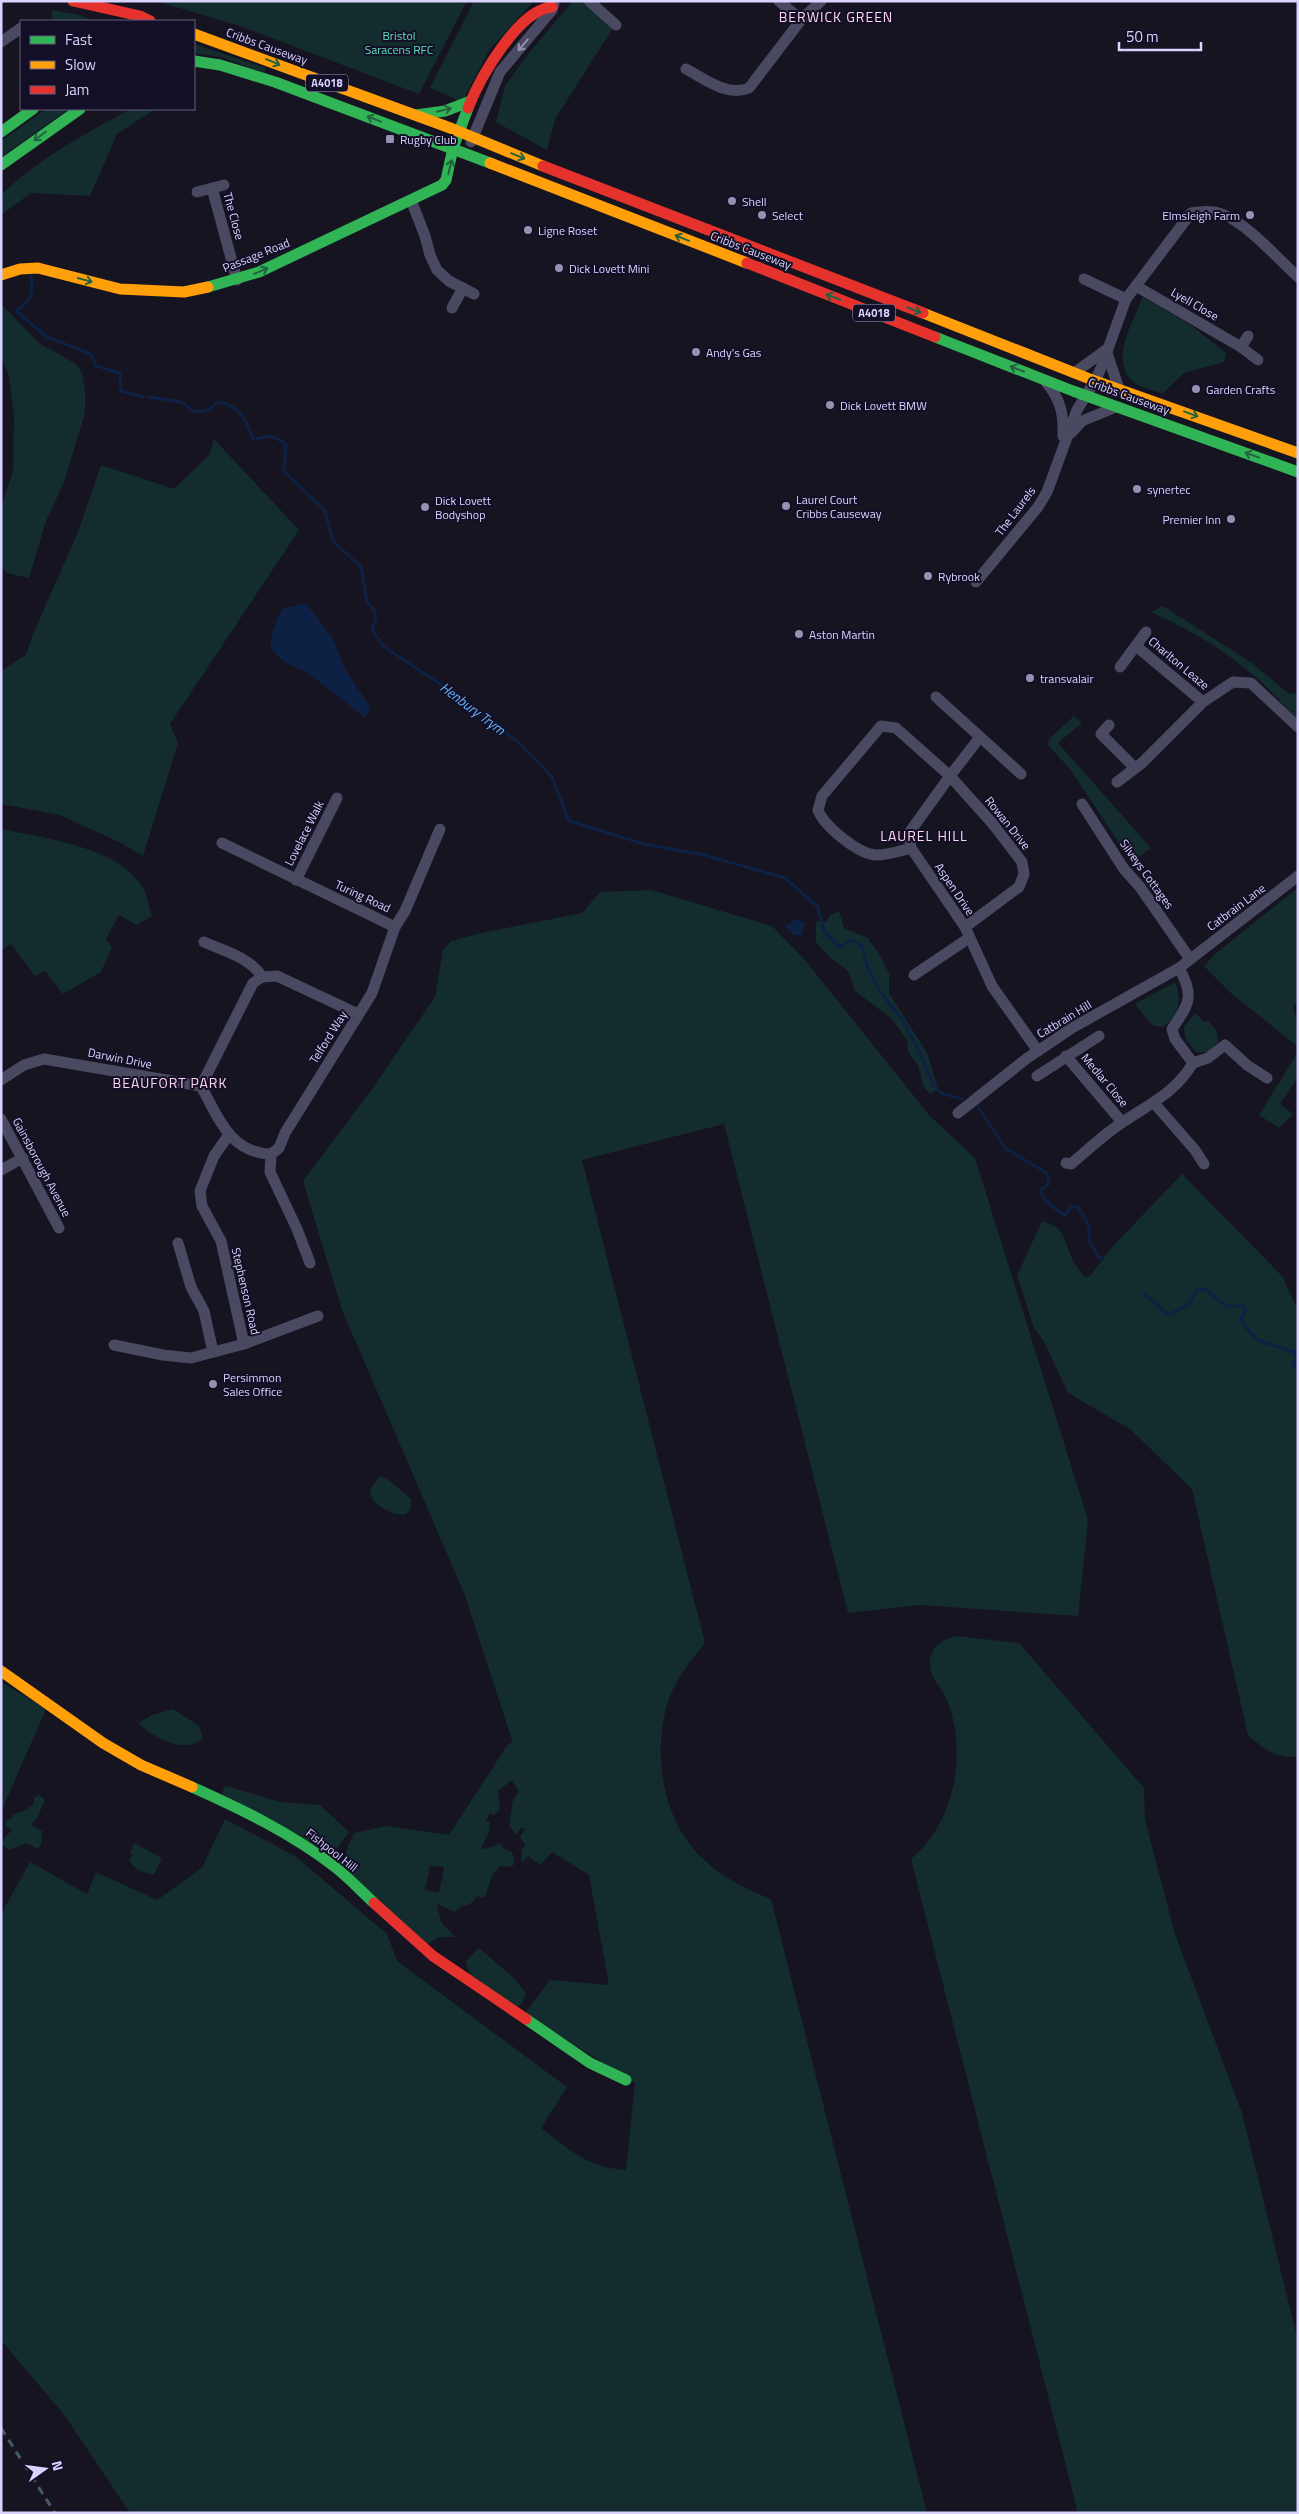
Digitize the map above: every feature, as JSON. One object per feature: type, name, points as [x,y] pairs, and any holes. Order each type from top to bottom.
[{"type":"main road","points":[[73,1],[113,12],[140,16],[148,20]]},
{"type":"main road","name":"Passage Road","points":[[1,275],[25,268],[141,291],[184,292],[237,280],[259,272],[442,185],[448,174],[453,148],[478,83],[491,60],[528,19],[542,8],[554,4]]},
{"type":"main road","points":[[113,12],[122,20]]},
{"type":"main road","name":"Cribbs Causeway","points":[[195,34],[416,115],[589,185],[761,249],[1095,381],[1298,453]]},
{"type":"main road","name":"Cribbs Causeway","points":[[195,61],[220,65],[275,82],[453,148],[1086,396],[1298,472]]},
{"type":"main road","points":[[416,115],[445,110],[471,101]]},
{"type":"main road","points":[[1,132],[32,110]]},
{"type":"main road","points":[[1,165],[79,110]]},
{"type":"main road","name":"Fishpool Hill","points":[[1,1671],[103,1743],[142,1765],[245,1811],[292,1838],[334,1867],[433,1956],[590,2063],[626,2080]]},
{"type":"street","points":[[589,1],[616,25]]},
{"type":"street","points":[[779,1],[801,20]]},
{"type":"street","points":[[686,68],[724,89],[739,93],[749,88],[801,20],[821,1]]},
{"type":"street","points":[[466,153],[500,72],[552,10],[554,4]]},
{"type":"street","points":[[1,42],[20,29]]},
{"type":"street","name":"The Close","points":[[197,192],[218,187],[237,280]]},
{"type":"street","points":[[411,200],[437,270],[449,280],[474,294]]},
{"type":"street","name":"The Laurels","points":[[976,582],[1038,507],[1047,492],[1077,410],[1095,381],[1126,299],[1191,213],[1206,211],[1222,214],[1238,223],[1298,277]]},
{"type":"street","points":[[1084,279],[1126,299]]},
{"type":"street","name":"Lyell Close","points":[[1136,286],[1240,347],[1258,360]]},
{"type":"street","points":[[452,308],[463,288]]},
{"type":"street","points":[[1240,347],[1248,336]]},
{"type":"street","points":[[1074,373],[1106,350],[1119,389]]},
{"type":"street","name":"The Laurels","points":[[1044,379],[1057,395],[1061,405],[1064,417],[1062,447]]},
{"type":"street","name":"The Laurels","points":[[1062,447],[1082,421],[1117,406]]},
{"type":"street","name":"Charlton Leaze","points":[[1120,667],[1146,632]]},
{"type":"street","name":"Charlton Leaze","points":[[1136,646],[1203,702]]},
{"type":"street","points":[[1117,782],[1135,768],[1203,702],[1234,682],[1245,681],[1251,683],[1298,727]]},
{"type":"street","points":[[936,697],[1021,774]]},
{"type":"street","points":[[1109,725],[1102,734],[1135,768]]},
{"type":"street","points":[[950,776],[896,728],[881,726],[822,796],[818,810],[830,827],[864,852],[875,855],[911,848],[909,834],[980,737]]},
{"type":"street","name":"Rowan Drive","points":[[950,776],[1006,839],[1022,862],[1024,870],[1021,883],[1012,893],[967,933]]},
{"type":"street","name":"Lovelace Walk","points":[[296,880],[337,798]]},
{"type":"street","name":"Silveys Cottages","points":[[1082,804],[1124,870],[1140,887],[1190,959]]},
{"type":"street","name":"Turing Road","points":[[222,843],[395,927],[405,911],[440,829]]},
{"type":"street","name":"Aspen Drive","points":[[911,848],[967,933],[992,986],[1038,1050]]},
{"type":"street","name":"Catbrain Lane","points":[[1190,959],[1298,876]]},
{"type":"street","name":"Telford Way","points":[[271,1154],[278,1148],[285,1133],[372,993],[395,927]]},
{"type":"street","points":[[914,974],[967,933]]},
{"type":"street","points":[[204,942],[246,961],[257,969],[262,977]]},
{"type":"street","name":"Catbrain Hill","points":[[958,1113],[1038,1050],[1072,1028],[1179,968],[1190,959]]},
{"type":"street","points":[[1179,968],[1187,981],[1189,1000],[1172,1029],[1193,1063]]},
{"type":"street","points":[[310,1263],[297,1229],[270,1172],[271,1154],[260,1154],[228,1136],[201,1086],[253,983],[262,977],[277,976],[358,1014]]},
{"type":"street","name":"Medlar Close","points":[[1037,1076],[1098,1036]]},
{"type":"street","name":"Medlar Close","points":[[1066,1163],[1071,1164],[1122,1122],[1154,1103],[1183,1079],[1193,1063],[1208,1058],[1224,1045],[1247,1065],[1267,1078]]},
{"type":"street","name":"Medlar Close","points":[[1066,1056],[1122,1122]]},
{"type":"street","name":"Darwin Drive","points":[[1,1080],[24,1066],[44,1060],[201,1086]]},
{"type":"street","points":[[1154,1103],[1196,1150],[1204,1164]]},
{"type":"street","name":"Gainsborough Avenue","points":[[1,1119],[59,1228]]},
{"type":"street","name":"Stephenson Road","points":[[228,1136],[214,1156],[200,1191],[202,1206],[221,1240],[244,1344]]},
{"type":"street","points":[[1,1170],[23,1158]]},
{"type":"street","points":[[178,1243],[191,1287],[204,1311],[213,1352]]},
{"type":"street","points":[[114,1345],[163,1355],[191,1358],[244,1344],[318,1316]]},
{"type":"green space","name":"Bristol Saracens RFC","points":[[156,1],[467,1],[419,94],[243,27]]},
{"type":"green space","points":[[474,1],[534,1],[490,49],[462,102],[430,88]]},
{"type":"green space","points":[[573,1],[581,1],[613,28],[555,119],[547,150],[496,122],[505,86],[528,54]]},
{"type":"green space","points":[[52,10],[80,15],[90,20],[52,20]]},
{"type":"green space","points":[[195,44],[266,68],[264,73],[221,57],[195,53]]},
{"type":"green space","points":[[45,110],[68,110],[1,157],[1,141]]},
{"type":"green space","points":[[129,110],[153,110],[117,134],[90,196],[31,193],[1,215],[1,195],[15,182],[47,158]]},
{"type":"green space","points":[[1143,297],[1192,326],[1226,353],[1224,362],[1184,373],[1162,394],[1133,382],[1125,370],[1123,349]]},
{"type":"green space","points":[[1,304],[39,343],[76,364],[82,373],[85,390],[85,413],[64,482],[46,521],[29,578],[7,573],[1,568],[1,506],[13,472],[14,414],[8,372],[1,358]]},
{"type":"green space","points":[[214,439],[299,530],[170,724],[178,743],[143,856],[121,843],[60,815],[1,804],[1,671],[26,655],[33,634],[78,532],[101,465],[174,489],[210,454]]},
{"type":"green space","points":[[1163,606],[1252,663],[1288,693],[1298,694],[1298,721],[1267,687],[1231,658],[1192,632],[1151,612]]},
{"type":"green space","points":[[1074,716],[1082,723],[1058,743],[1151,848],[1132,862],[1070,769],[1048,745],[1049,739]]},
{"type":"green space","points":[[1,829],[59,841],[100,854],[133,875],[144,890],[152,916],[137,925],[119,915],[106,939],[112,947],[101,972],[63,994],[45,971],[35,976],[11,944],[1,951]]},
{"type":"green space","points":[[1298,888],[1298,1003],[1293,1005],[1298,1030],[1298,1047],[1232,994],[1204,966],[1217,952]]},
{"type":"green space","points":[[651,890],[772,926],[805,960],[930,1116],[975,1158],[1088,1520],[1078,1616],[920,1605],[848,1613],[724,1124],[582,1160],[705,1643],[678,1680],[667,1704],[661,1745],[664,1786],[678,1825],[688,1842],[702,1858],[735,1882],[771,1899],[927,2513],[130,2513],[65,2416],[1,2340],[1,1914],[30,1862],[87,1894],[96,1872],[157,1900],[202,1868],[225,1819],[295,1856],[387,1934],[397,1961],[567,2087],[541,2128],[571,2151],[590,2161],[626,2170],[635,2083],[625,2073],[625,2077],[525,2013],[550,1980],[609,1985],[589,1875],[552,1852],[540,1865],[528,1856],[522,1863],[521,1851],[525,1845],[520,1837],[525,1829],[521,1827],[516,1835],[509,1826],[513,1800],[519,1792],[512,1780],[498,1791],[500,1809],[494,1815],[490,1813],[486,1820],[490,1823],[489,1832],[481,1848],[486,1849],[500,1843],[504,1849],[512,1852],[515,1862],[512,1867],[500,1866],[492,1876],[485,1897],[481,1898],[478,1896],[469,1905],[462,1906],[454,1912],[437,1904],[441,1922],[455,1937],[440,1937],[426,1945],[343,1869],[347,1849],[354,1833],[387,1826],[449,1835],[508,1744],[513,1743],[464,1593],[342,1310],[303,1181],[372,1089],[435,997],[443,950],[451,941],[481,933],[582,913],[600,892]],"holes":[[[430,1866],[444,1867],[439,1893],[425,1890]]]},
{"type":"green space","points":[[839,911],[844,928],[868,938],[889,973],[889,993],[927,1053],[938,1089],[930,1094],[924,1088],[918,1065],[908,1052],[907,1040],[891,1018],[855,991],[848,971],[831,958],[816,942],[816,921],[826,922],[830,915]]},
{"type":"green space","points":[[1175,982],[1179,1001],[1173,1019],[1162,1027],[1152,1025],[1135,1004]]},
{"type":"green space","points":[[1195,1013],[1204,1022],[1208,1021],[1217,1031],[1218,1043],[1208,1052],[1196,1052],[1185,1038],[1184,1027]]},
{"type":"green space","points":[[1298,1052],[1298,1077],[1280,1104],[1293,1114],[1279,1128],[1259,1115]]},
{"type":"green space","points":[[1182,1174],[1282,1276],[1298,1310],[1298,1757],[1283,1756],[1271,1752],[1248,1735],[1192,1489],[1130,1429],[1068,1393],[1043,1340],[1034,1328],[1017,1276],[1042,1221],[1051,1224],[1061,1232],[1076,1266],[1085,1277],[1090,1276],[1112,1247]]},
{"type":"green space","points":[[380,1476],[390,1481],[411,1499],[411,1507],[406,1514],[396,1514],[388,1511],[372,1499],[370,1489]]},
{"type":"green space","points":[[957,1636],[1019,1643],[1144,1788],[1145,1820],[1175,1934],[1242,2113],[1298,2341],[1298,2513],[1078,2513],[911,1859],[926,1844],[938,1826],[953,1786],[956,1742],[953,1721],[947,1700],[934,1679],[930,1659],[937,1645]]},
{"type":"green space","points":[[1,1682],[46,1709],[1,1812]]},
{"type":"green space","points":[[173,1709],[199,1726],[203,1738],[195,1743],[178,1745],[161,1739],[138,1723],[152,1715]]},
{"type":"green space","points":[[227,1786],[280,1802],[320,1805],[349,1832],[331,1857],[222,1796],[224,1787]]},
{"type":"green space","points":[[39,1795],[45,1800],[37,1818],[31,1825],[42,1831],[41,1845],[38,1849],[26,1843],[10,1850],[3,1846],[1,1841],[12,1830],[6,1826],[6,1820],[11,1819],[13,1814],[24,1811],[33,1805],[34,1798]]},
{"type":"green space","points":[[134,1843],[162,1858],[154,1875],[134,1867],[129,1860],[133,1855],[130,1853]]},
{"type":"green space","points":[[479,1948],[513,1977],[526,1993],[522,2003],[516,2008],[470,1976],[466,1961]]},
{"type":"water","points":[[306,603],[333,639],[345,669],[370,707],[365,718],[308,673],[286,663],[270,648],[273,629],[282,609]]},
{"type":"water","points":[[796,919],[805,923],[801,936],[792,934],[785,926]]},
{"type":"waterway","name":"Henbury Trym","points":[[31,274],[31,296],[16,311],[47,337],[91,354],[96,366],[120,373],[121,391],[143,397]]},
{"type":"waterway","name":"Henbury Trym","points":[[149,397],[181,402],[195,412],[206,411],[219,402],[232,406],[241,415],[253,439],[272,436],[286,444],[284,471],[325,511],[333,541],[361,567],[367,602],[375,612],[376,617],[372,629],[384,647],[460,697],[519,743],[552,777],[569,821],[644,844],[704,855],[785,878],[818,907],[824,931],[839,947],[851,940],[862,946],[867,966],[879,990],[903,1021],[922,1057],[934,1086],[941,1093],[962,1099]]},
{"type":"waterway","points":[[976,1104],[1006,1149],[1047,1173],[1049,1184],[1040,1190],[1046,1201],[1065,1215],[1071,1207],[1078,1207],[1089,1225],[1089,1240],[1097,1255],[1103,1260]]},
{"type":"waterway","points":[[1144,1293],[1166,1313],[1170,1314],[1189,1304],[1196,1291],[1205,1289],[1226,1306],[1243,1306],[1246,1310],[1241,1318],[1243,1324],[1257,1340],[1294,1352],[1297,1359],[1293,1364],[1298,1370]]},
{"type":"railway","points":[[1,2428],[55,2513]]},
{"type":"traffic: fast","points":[[195,61],[220,65],[275,82],[490,163]]},
{"type":"traffic: fast","points":[[416,115],[445,111],[471,101]]},
{"type":"traffic: fast","points":[[208,287],[259,272],[442,185],[446,180],[453,148],[468,108]]},
{"type":"traffic: fast","points":[[1,132],[32,110]]},
{"type":"traffic: fast","points":[[1,165],[79,110]]},
{"type":"traffic: fast","points":[[935,337],[1073,391],[1298,472]]},
{"type":"traffic: fast","points":[[192,1787],[247,1813],[301,1843],[340,1871],[374,1903]]},
{"type":"traffic: fast","points":[[526,2019],[590,2063],[626,2080]]},
{"type":"traffic: slow","points":[[195,34],[453,129],[543,166]]},
{"type":"traffic: slow","points":[[490,163],[747,263]]},
{"type":"traffic: slow","points":[[1,275],[20,269],[38,268],[120,289],[184,292],[208,287]]},
{"type":"traffic: slow","points":[[923,313],[1095,381],[1298,453]]},
{"type":"traffic: slow","points":[[1,1671],[103,1743],[141,1765],[192,1787]]},
{"type":"traffic: jam","points":[[73,1],[140,16],[148,20]]},
{"type":"traffic: jam","points":[[468,108],[481,80],[514,32],[539,11],[552,7]]},
{"type":"traffic: jam","points":[[543,166],[923,313]]},
{"type":"traffic: jam","points":[[747,263],[935,337]]},
{"type":"traffic: jam","points":[[374,1903],[433,1956],[526,2019]]},
{"type":"place","name":"Rugby Club","points":[[390,139]]},
{"type":"place","name":"Shell","points":[[732,201]]},
{"type":"place","name":"Select","points":[[762,215]]},
{"type":"place","name":"Elmsleigh Farm","points":[[1250,215]]},
{"type":"place","name":"Ligne Roset","points":[[528,230]]},
{"type":"place","name":"Dick Lovett Mini","points":[[559,268]]},
{"type":"place","name":"Andy's Gas","points":[[696,352]]},
{"type":"place","name":"Garden Crafts","points":[[1196,389]]},
{"type":"place","name":"Dick Lovett BMW","points":[[830,405]]},
{"type":"place","name":"synertec","points":[[1137,489]]},
{"type":"place","name":"Laurel Court Cribbs Causeway","points":[[786,506]]},
{"type":"place","name":"Dick Lovett Bodyshop","points":[[425,507]]},
{"type":"place","name":"Premier Inn","points":[[1231,519]]},
{"type":"place","name":"Rybrook","points":[[928,576]]},
{"type":"place","name":"Aston Martin","points":[[799,634]]},
{"type":"place","name":"transvalair","points":[[1030,678]]},
{"type":"place","name":"Persimmon Sales Office","points":[[213,1384]]},
{"type":"district","name":"BERWICK GREEN","points":[[836,16]]},
{"type":"district","name":"LAUREL HILL","points":[[924,835]]},
{"type":"district","name":"BEAUFORT PARK","points":[[170,1082]]}]
